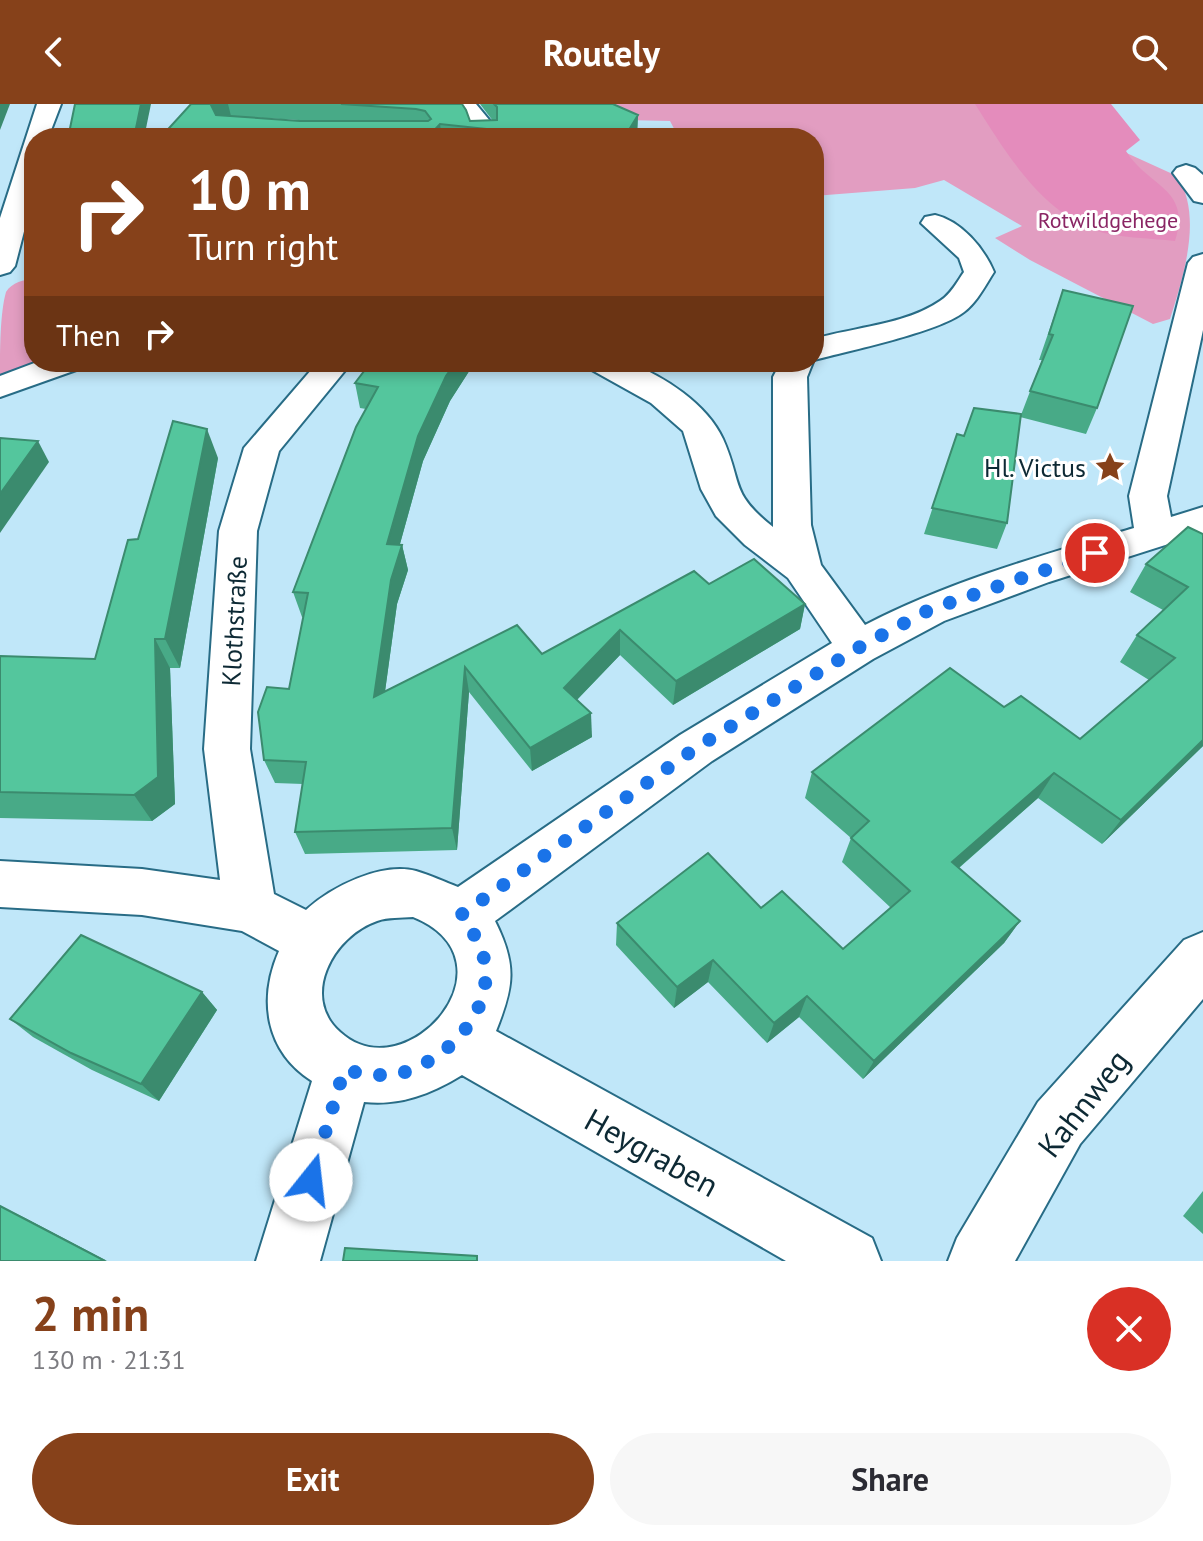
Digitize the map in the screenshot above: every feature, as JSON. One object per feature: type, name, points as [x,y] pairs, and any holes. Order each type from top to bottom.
[{"type":"street","points":[[40,128],[49,104]]},
{"type":"street","points":[[464,104],[483,128]]},
{"type":"street","points":[[1186,173],[1203,195]]},
{"type":"street","points":[[24,182],[1,264],[24,265]]},
{"type":"street","points":[[824,347],[924,318],[949,309],[958,301],[979,272],[972,254],[935,223]]},
{"type":"street","points":[[1155,535],[1148,496],[1203,263]]},
{"type":"street","points":[[0,387],[40,372]]},
{"type":"street","name":"Klothstraße","points":[[250,908],[227,749],[238,531],[262,448],[327,372]]},
{"type":"street","points":[[620,372],[678,405],[698,426],[715,465],[723,499],[746,524],[802,568],[858,648]]},
{"type":"street","points":[[792,372],[792,525],[802,568]]},
{"type":"street","points":[[461,915],[696,748],[858,648],[929,610],[1035,572],[1203,520]]},
{"type":"street","points":[[0,884],[142,892],[250,908],[312,941]]},
{"type":"street","points":[[414,894],[440,901],[461,915],[476,936],[485,961],[484,988],[474,1015],[457,1041],[432,1060],[403,1073],[372,1076],[344,1070],[318,1054],[300,1030],[293,1000],[298,970],[312,941],[332,920],[357,903],[385,895],[414,894]]},
{"type":"street","name":"Kahnweg","points":[[980,1261],[1059,1123],[1203,958]]},
{"type":"street","name":"Heygraben","points":[[457,1041],[849,1261]]},
{"type":"street","points":[[288,1261],[344,1070]]},
{"type":"green space","name":"Rotwildgehege","points":[[566,104],[1019,104],[1177,176],[1185,192],[1190,227],[1181,284],[1170,319],[1153,324],[1030,260],[995,238],[1022,226],[944,180],[915,188],[824,195],[824,128],[674,128],[670,121],[531,118]]},
{"type":"green space","points":[[975,104],[1111,104],[1140,140],[1126,151],[1173,199],[1179,223],[1175,241],[1094,230],[1056,208],[1025,177]]},
{"type":"green space","points":[[22,281],[24,369],[0,375],[1,321],[6,292]]},
{"type":"building","points":[[75,104],[141,104],[136,128],[70,128]]},
{"type":"building","points":[[191,104],[212,104],[216,115],[300,121],[431,119],[425,111],[416,109],[341,104],[462,104],[470,121],[497,120],[494,104],[613,104],[638,115],[630,128],[478,128],[440,124],[436,128],[169,128]]},
{"type":"building","points":[[1063,290],[1133,306],[1097,408],[1030,391],[1053,335],[1049,334]]},
{"type":"building","points":[[363,372],[449,372],[418,436],[387,544],[402,545],[391,580],[374,697],[517,625],[542,654],[694,571],[709,584],[754,559],[805,604],[676,681],[620,630],[564,688],[591,713],[530,748],[465,667],[452,828],[295,832],[306,762],[264,760],[258,712],[267,687],[289,689],[308,593],[293,592],[356,427],[378,387],[355,383]]},
{"type":"building","points":[[974,408],[1021,414],[1007,523],[932,508],[957,434],[964,436]]},
{"type":"building","points":[[173,421],[207,429],[165,639],[155,639],[158,777],[134,795],[0,792],[0,656],[95,659],[128,540],[138,539]]},
{"type":"building","points":[[0,438],[38,441],[0,494]]},
{"type":"building","points":[[1188,527],[1203,534],[1203,740],[1121,820],[1054,773],[952,862],[1020,921],[874,1061],[807,996],[774,1023],[713,960],[677,987],[617,923],[708,853],[761,908],[782,891],[843,949],[910,891],[851,838],[869,821],[812,772],[950,668],[1004,707],[1021,696],[1080,739],[1175,658],[1137,635],[1188,587],[1146,564]]},
{"type":"building","points":[[81,935],[202,992],[141,1084],[71,1053],[10,1019]]},
{"type":"building","points":[[0,1206],[105,1261],[0,1261]]},
{"type":"building","points":[[345,1248],[477,1256],[477,1261],[343,1261]]},
{"type":"place","name":"Hl. Victus","points":[[1110,467]]},
{"type":"route","points":[[311,1180],[344,1070],[372,1076],[403,1073],[432,1060],[457,1041],[474,1015],[484,988],[485,961],[476,936],[461,915],[696,748],[858,648],[929,610],[1095,553]]}]
